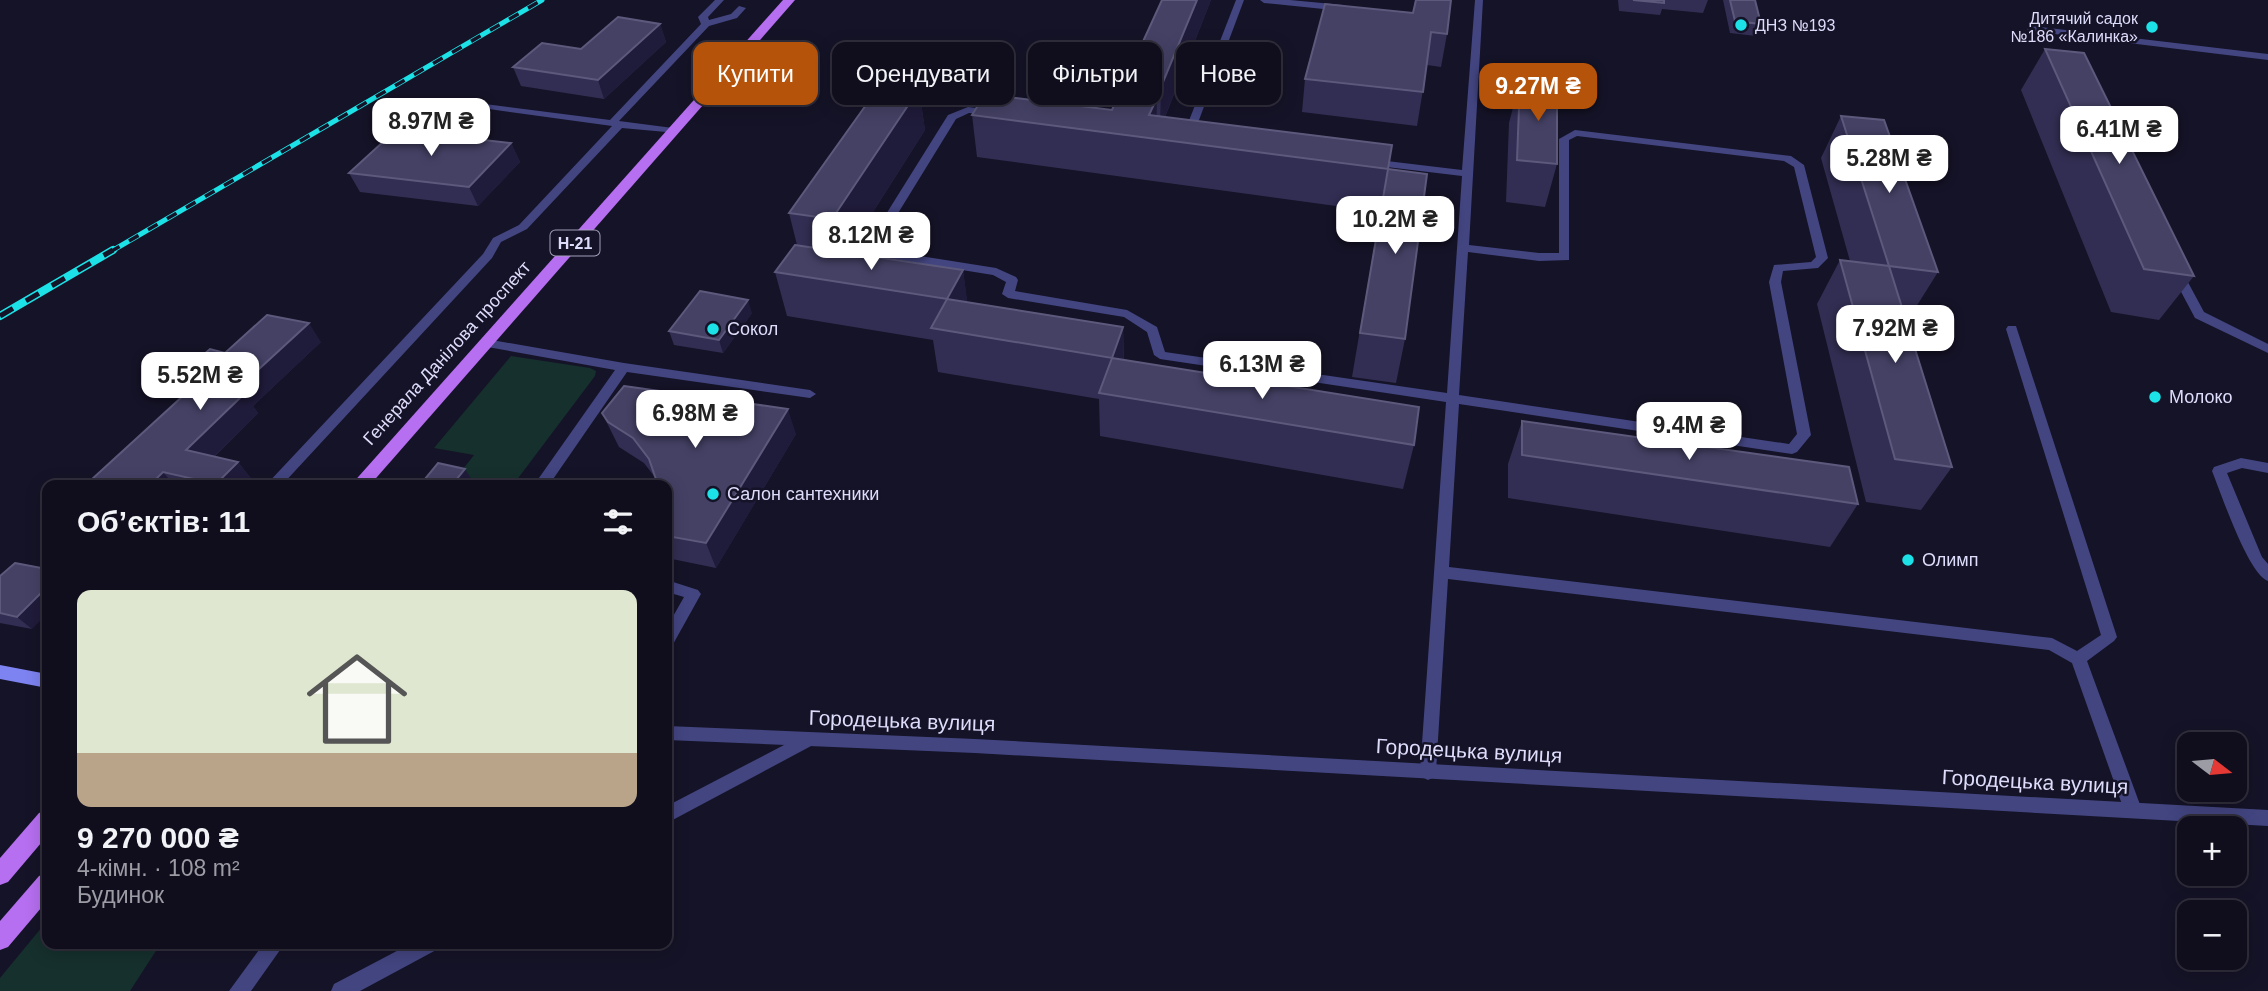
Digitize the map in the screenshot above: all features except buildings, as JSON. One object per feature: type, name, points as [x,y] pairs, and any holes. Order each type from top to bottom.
[{"type":"main road","name":"Генерала Данілова проспект","points":[[364,480],[789,0]]},
{"type":"main road","points":[[0,672],[42,680]]},
{"type":"main road","points":[[0,874],[42,826]]},
{"type":"main road","points":[[0,940],[42,890]]},
{"type":"street","points":[[706,24],[703,17],[720,0]]},
{"type":"street","points":[[1187,138],[1240,0]]},
{"type":"street","points":[[1264,0],[1354,10]]},
{"type":"street","points":[[1428,772],[1479,0]]},
{"type":"street","points":[[278,480],[488,256],[497,240],[523,227],[706,24],[734,16],[743,8]]},
{"type":"street","points":[[2032,29],[2268,57]]},
{"type":"street","points":[[489,106],[673,131]]},
{"type":"street","points":[[1009,116],[968,110],[953,117],[869,251],[996,272],[1012,280],[1008,294],[1127,314],[1153,330],[1160,355],[1792,449],[1804,435],[1775,282],[1778,268],[1814,265],[1822,258],[1798,165],[1787,158],[1575,133],[1564,139],[1565,257],[1539,257],[1463,248]]},
{"type":"street","points":[[1173,137],[1200,140]]},
{"type":"street","points":[[1361,161],[1468,174]]},
{"type":"street","points":[[2174,267],[2199,315],[2268,349]]},
{"type":"street","points":[[2012,329],[2109,638],[2078,659]]},
{"type":"street","points":[[486,343],[624,367],[810,394]]},
{"type":"street","points":[[545,480],[624,367]]},
{"type":"street","points":[[2268,468],[2241,463],[2218,471],[2256,560],[2268,575]]},
{"type":"street","points":[[1441,572],[2052,644],[2078,659],[2133,810]]},
{"type":"street","points":[[672,588],[693,594],[672,632]]},
{"type":"street","name":"Городецька вулиця","points":[[672,733],[2268,818]]},
{"type":"street","points":[[672,812],[807,740]]},
{"type":"street","points":[[239,991],[271,949]]},
{"type":"street","points":[[341,991],[420,949]]},
{"type":"green space","points":[[511,356],[596,371],[595,376],[517,480],[456,478],[474,455],[434,448]]},
{"type":"green space","points":[[42,927],[42,949],[157,949],[130,991],[0,991],[0,978]]},
{"type":"railway","points":[[110,252],[542,0]]},
{"type":"railway","points":[[0,316],[113,250]]},
{"type":"place","name":"ДНЗ №193","points":[[1741,25]]},
{"type":"place","name":"Дитячий садок №186 «Калинка»","points":[[2152,27]]},
{"type":"place","name":"Сокол","points":[[713,329]]},
{"type":"place","name":"Молоко","points":[[2155,397]]},
{"type":"place","name":"Салон сантехники","points":[[713,494]]},
{"type":"place","name":"Олимп","points":[[1908,560]]}]
